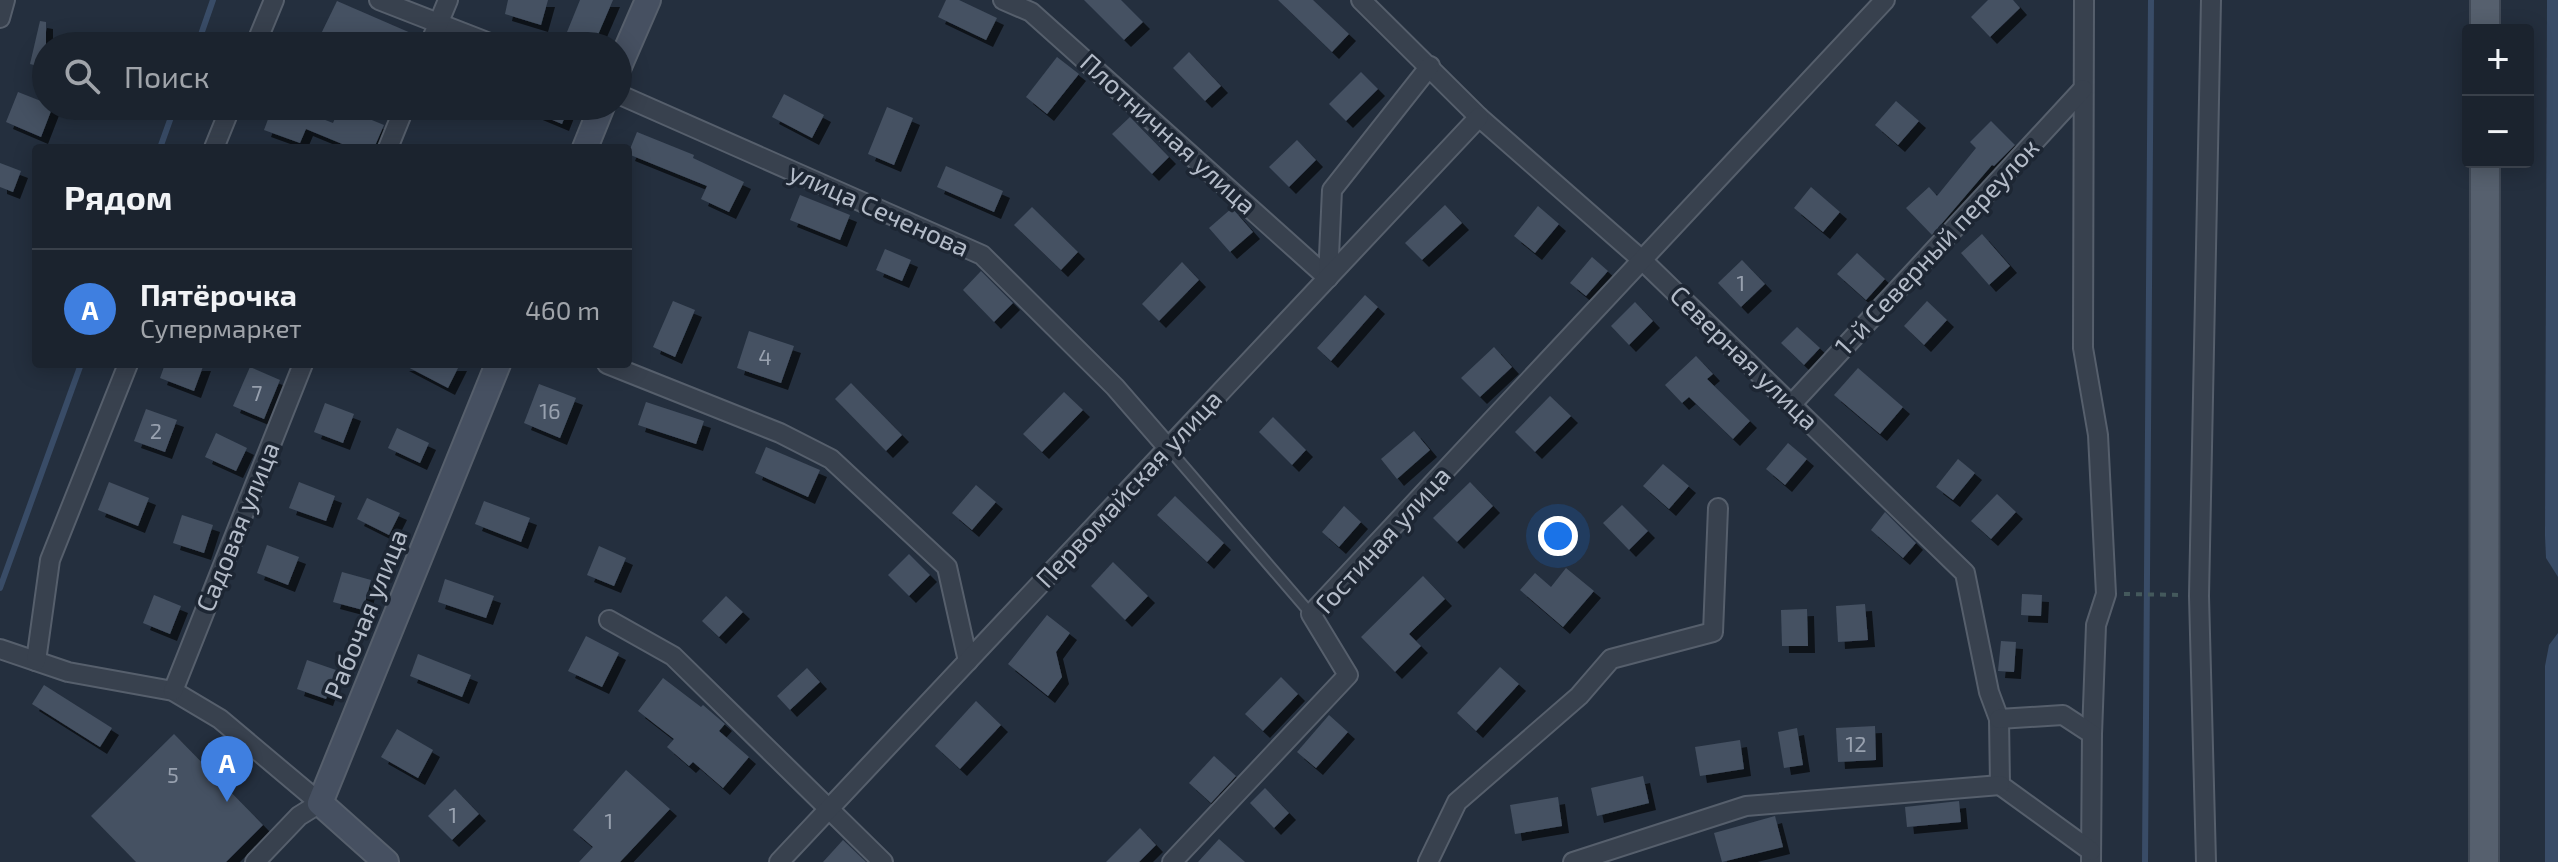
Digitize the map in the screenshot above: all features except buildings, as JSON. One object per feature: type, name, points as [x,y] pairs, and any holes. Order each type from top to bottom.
[{"type":"main road","points":[[2485,0],[2485,24]]},
{"type":"main road","points":[[2484,862],[2485,168]]},
{"type":"street","points":[[0,18],[5,0]]},
{"type":"street","points":[[261,32],[274,0]]},
{"type":"street","points":[[379,0],[461,32]]},
{"type":"street","points":[[434,32],[448,0]]},
{"type":"street","points":[[632,37],[648,0]]},
{"type":"street","name":"Плотничная улица","points":[[1003,0],[1031,12],[1328,278]]},
{"type":"street","name":"Северная улица","points":[[1361,0],[1479,117],[1642,260],[1965,573],[1989,692],[1999,719],[2000,785]]},
{"type":"street","points":[[1376,0],[1381,19]]},
{"type":"street","name":"Гостиная улица","points":[[1172,862],[1348,675],[1311,614],[1885,0]]},
{"type":"street","points":[[2084,0],[2083,348],[2098,435],[2106,594],[2096,625],[2091,856]]},
{"type":"street","points":[[2206,862],[2199,596],[2211,0]]},
{"type":"street","points":[[1328,278],[1332,190],[1430,66]]},
{"type":"street","name":"1-й Северный переулок","points":[[1791,405],[2083,89]]},
{"type":"street","name":"улица Сеченова","points":[[632,100],[982,255],[1115,387],[1168,448]]},
{"type":"street","name":"Первомайская улица","points":[[779,862],[1479,117]]},
{"type":"street","points":[[216,144],[225,120]]},
{"type":"street","points":[[390,144],[399,120]]},
{"type":"street","points":[[587,144],[596,120]]},
{"type":"street","points":[[36,661],[50,560],[126,368]]},
{"type":"street","name":"Садовая улица","points":[[173,691],[301,368]]},
{"type":"street","name":"Рабочая улица","points":[[320,803],[496,368]]},
{"type":"street","points":[[617,368],[780,433],[831,459],[947,567],[968,661]]},
{"type":"street","points":[[1428,862],[1457,802],[1579,696],[1611,659],[1713,632],[1718,508]]},
{"type":"street","points":[[609,620],[673,656],[883,862]]},
{"type":"street","points":[[0,649],[68,672],[173,691],[220,719],[386,862]]},
{"type":"street","points":[[1999,719],[2063,715],[2092,734]]},
{"type":"street","points":[[1573,862],[1746,806],[2000,785],[2091,856]]},
{"type":"street","points":[[255,862],[299,816],[320,803]]},
{"type":"lane","points":[[1168,448],[1311,614]]},
{"type":"path","points":[[2106,594],[2183,595]]},
{"type":"water","points":[[2547,0],[2558,0],[2558,577],[2546,558],[2545,536]]},
{"type":"water","points":[[2558,633],[2558,862],[2545,862],[2545,666],[2549,645]]},
{"type":"waterway","points":[[202,32],[213,0]]},
{"type":"waterway","points":[[2145,862],[2151,0]]},
{"type":"waterway","points":[[161,144],[170,120]]},
{"type":"waterway","points":[[0,588],[80,368]]},
{"type":"place","name":"Пятёрочка","points":[[227,802]]}]
